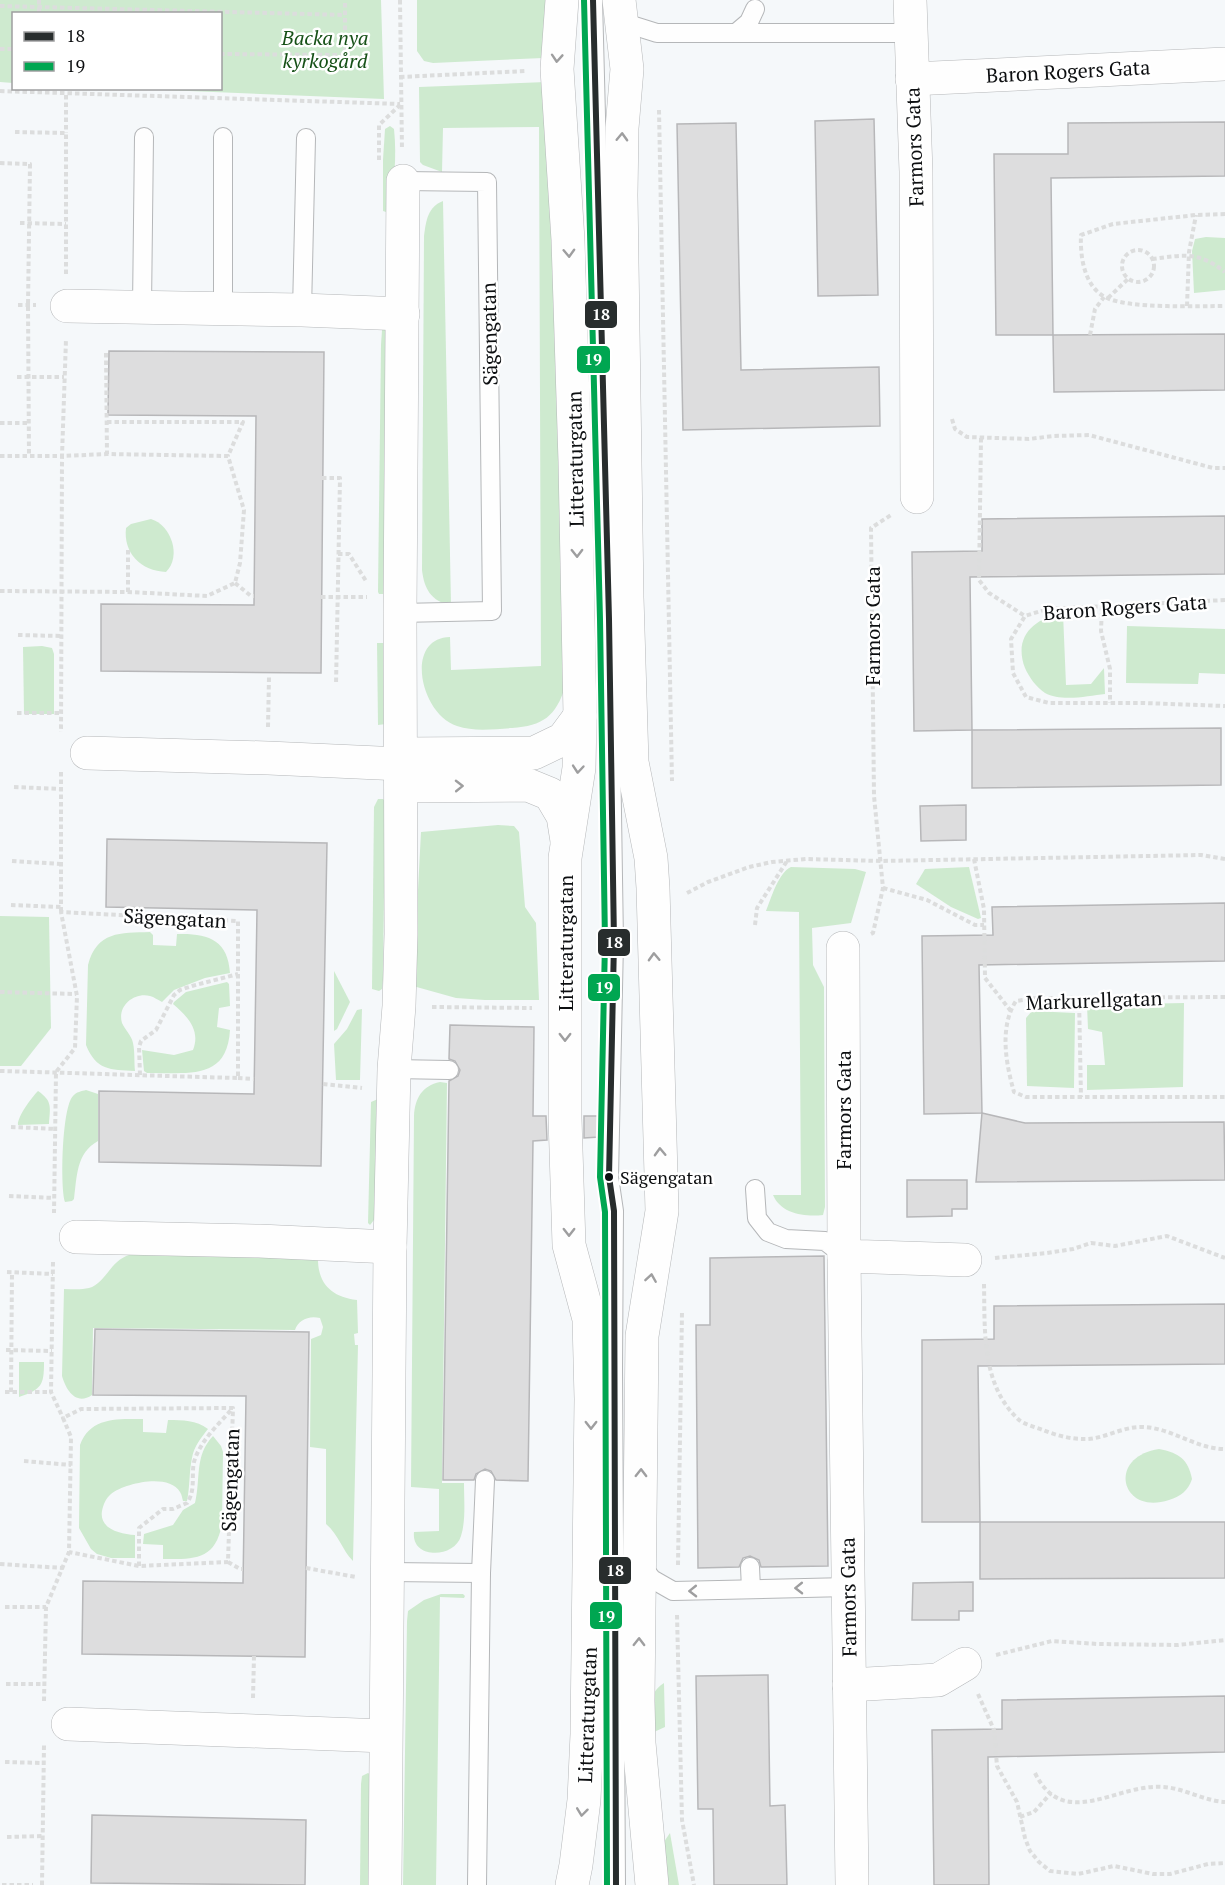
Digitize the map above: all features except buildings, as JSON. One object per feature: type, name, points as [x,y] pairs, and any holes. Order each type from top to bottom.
[{"type":"street","name":"Litteraturgatan","points":[[562,0],[557,69],[568,240],[580,716],[579,768],[567,841],[564,916],[565,1118],[569,1245],[589,1318],[591,1399],[587,1734],[584,1800],[572,1885]]},
{"type":"street","name":"Farmors Gata","points":[[910,0],[916,184],[917,497]]},
{"type":"street","points":[[621,11],[627,69],[622,128],[621,195],[632,762],[651,858],[662,1211],[642,1336],[639,1743],[652,1885]]},
{"type":"street","name":"Baron Rogers Gata","points":[[912,79],[1225,64]]},
{"type":"street","points":[[385,1885],[385,1736],[374,1574],[390,1247],[394,1069],[399,1006],[403,181]]},
{"type":"street","points":[[67,306],[403,314]]},
{"type":"street","points":[[401,768],[534,753],[563,739],[580,716]]},
{"type":"street","points":[[70,755],[268,758],[401,768],[528,785],[550,794],[562,816],[567,841]]},
{"type":"street","name":"Farmors Gata","points":[[843,948],[844,1256],[852,1885]]},
{"type":"street","points":[[61,1236],[390,1247]]},
{"type":"street","points":[[844,1256],[982,1264]]},
{"type":"street","name":"Farmors Gata","points":[[849,1685],[938,1680],[965,1664]]},
{"type":"street","points":[[52,1724],[385,1736]]},
{"type":"lane","points":[[594,0],[609,619],[614,952],[609,1178],[614,1211],[616,1885]]},
{"type":"lane","points":[[736,33],[749,22],[755,9]]},
{"type":"lane","points":[[621,11],[657,33],[910,33]]},
{"type":"lane","points":[[142,307],[144,137]]},
{"type":"lane","points":[[223,137],[223,308]]},
{"type":"lane","points":[[302,310],[306,138]]},
{"type":"lane","name":"Sägengatan","points":[[400,613],[492,611],[487,182],[403,181]]},
{"type":"lane","points":[[394,1069],[449,1071]]},
{"type":"lane","points":[[755,1189],[757,1218],[768,1232],[786,1239],[825,1242],[844,1256]]},
{"type":"lane","points":[[477,1885],[481,1573],[485,1480]]},
{"type":"lane","points":[[640,1565],[652,1579],[673,1591],[848,1587]]},
{"type":"lane","points":[[750,1567],[751,1589]]},
{"type":"lane","points":[[374,1574],[481,1573]]},
{"type":"path","points":[[39,0],[39,12]]},
{"type":"path","points":[[222,54],[345,55],[345,0]]},
{"type":"path","points":[[400,0],[403,181]]},
{"type":"path","points":[[0,6],[345,15]]},
{"type":"path","points":[[0,91],[401,104]]},
{"type":"path","points":[[42,1885],[43,1763],[52,1724],[45,1684],[46,1607],[69,1552],[71,1437],[51,1392],[53,1274],[61,1236],[54,1198],[56,1072],[75,1048],[76,993],[61,910],[61,789],[70,755],[61,713],[62,456],[67,306],[66,94]]},
{"type":"path","points":[[658,100],[674,791]]},
{"type":"path","points":[[15,132],[66,133]]},
{"type":"path","points":[[0,163],[30,164],[27,305],[29,456]]},
{"type":"path","points":[[1225,214],[1196,215],[1113,225],[1081,235],[1080,254],[1088,278],[1106,298],[1125,303],[1225,306]]},
{"type":"path","points":[[1187,306],[1190,239],[1196,215]]},
{"type":"path","points":[[20,223],[66,224]]},
{"type":"path","points":[[1141,251],[1152,259],[1154,268],[1150,277],[1137,282],[1128,279],[1122,267],[1128,254],[1141,251]]},
{"type":"path","points":[[1152,259],[1189,255],[1214,264],[1225,272]]},
{"type":"path","points":[[1090,335],[1095,309],[1128,279]]},
{"type":"path","points":[[106,353],[107,454]]},
{"type":"path","points":[[17,377],[64,377]]},
{"type":"path","points":[[107,422],[243,422],[228,456],[244,510],[240,563],[235,584]]},
{"type":"path","points":[[0,423],[29,423]]},
{"type":"path","name":"Baron Rogers Gata","points":[[1025,616],[989,593],[979,580],[981,438],[1029,439],[1089,435],[1213,468],[1225,468]]},
{"type":"path","points":[[0,456],[107,454],[228,456]]},
{"type":"path","points":[[322,478],[340,478],[336,685]]},
{"type":"path","name":"Farmors Gata","points":[[843,948],[873,933],[883,888],[874,796],[871,528],[917,497]]},
{"type":"path","points":[[128,547],[128,592]]},
{"type":"path","points":[[338,554],[349,554],[368,584]]},
{"type":"path","points":[[0,591],[128,592],[207,596],[235,584]]},
{"type":"path","points":[[235,584],[254,596]]},
{"type":"path","points":[[321,597],[368,597]]},
{"type":"path","name":"Baron Rogers Gata","points":[[1225,600],[1047,609],[1025,616],[1011,639],[1014,674],[1026,697],[1049,703],[1225,706]]},
{"type":"path","points":[[1102,606],[1101,631],[1110,669],[1110,703]]},
{"type":"path","points":[[18,635],[62,636]]},
{"type":"path","points":[[268,758],[269,677]]},
{"type":"path","points":[[17,713],[61,713]]},
{"type":"path","points":[[14,787],[61,789]]},
{"type":"path","points":[[683,886],[684,895],[708,882],[749,867],[806,859],[880,861],[1201,855],[1225,859]]},
{"type":"path","points":[[974,859],[984,909],[986,978],[1010,1010]]},
{"type":"path","points":[[12,861],[61,864]]},
{"type":"path","points":[[755,925],[757,908],[787,861]]},
{"type":"path","points":[[883,888],[927,900],[975,925],[984,925]]},
{"type":"path","points":[[11,905],[61,910]]},
{"type":"path","name":"Sägengatan","points":[[61,910],[238,921],[238,1078]]},
{"type":"path","points":[[140,1075],[139,1047],[141,1041],[156,1030],[174,995],[192,986],[238,974]]},
{"type":"path","points":[[0,992],[76,993]]},
{"type":"path","name":"Markurellgatan","points":[[1225,997],[1037,998],[1016,1001],[1008,1014],[1006,1049],[1009,1075],[1014,1092],[1026,1097],[1225,1096]]},
{"type":"path","points":[[1079,998],[1081,1097]]},
{"type":"path","points":[[399,1006],[539,1008]]},
{"type":"path","points":[[0,1071],[255,1079]]},
{"type":"path","points":[[323,1084],[363,1088]]},
{"type":"path","points":[[11,1127],[56,1129]]},
{"type":"path","points":[[9,1197],[54,1198]]},
{"type":"path","points":[[1225,1258],[1167,1236],[1115,1246],[1091,1243],[1073,1249],[982,1264],[989,1367],[998,1392],[1019,1420],[1048,1432],[1074,1439],[1086,1440],[1142,1427],[1173,1432],[1192,1442],[1215,1449],[1225,1449]]},
{"type":"path","points":[[11,1392],[10,1273],[53,1274]]},
{"type":"path","points":[[6,1350],[52,1351]]},
{"type":"path","points":[[5,1392],[51,1392]]},
{"type":"path","points":[[139,1566],[139,1528],[163,1509],[173,1509],[187,1503],[193,1490],[194,1464],[198,1452],[205,1439],[232,1408]]},
{"type":"path","name":"Sägengatan","points":[[63,1418],[81,1409],[232,1408],[228,1562]]},
{"type":"path","points":[[24,1461],[70,1465]]},
{"type":"path","points":[[69,1552],[139,1566],[228,1562],[243,1569]]},
{"type":"path","points":[[0,1564],[63,1568]]},
{"type":"path","points":[[306,1568],[374,1574]]},
{"type":"path","points":[[5,1607],[46,1607]]},
{"type":"path","points":[[1011,1651],[1052,1641],[1178,1645],[1225,1641]]},
{"type":"path","points":[[253,1731],[254,1656]]},
{"type":"path","points":[[965,1664],[994,1730],[997,1766],[1017,1802],[1024,1838],[1030,1851],[1050,1871],[1078,1874],[1114,1866],[1153,1874],[1170,1874],[1208,1864],[1225,1863]]},
{"type":"path","points":[[6,1684],[45,1684]]},
{"type":"path","points":[[5,1762],[43,1763]]},
{"type":"path","points":[[1035,1773],[1051,1794],[1065,1802],[1087,1803],[1137,1788],[1164,1786],[1225,1802]]},
{"type":"path","points":[[1020,1817],[1034,1812],[1051,1794]]},
{"type":"path","points":[[7,1837],[43,1836]]},
{"type":"path","points":[[2,1885],[33,1885]]},
{"type":"green space","name":"Backa nya kyrkogård","points":[[0,0],[381,0],[384,99],[164,90],[222,90],[222,12],[12,12],[12,83],[0,82]]},
{"type":"green space","points":[[417,0],[547,0],[543,58],[433,63],[424,61],[417,51]]},
{"type":"green space","points":[[546,82],[560,377],[565,687],[552,712],[540,722],[523,727],[470,729],[457,726],[444,719],[426,693],[422,677],[422,662],[426,650],[436,641],[450,637],[451,670],[541,666],[539,127],[443,128],[442,172],[420,162],[419,87]]},
{"type":"green space","points":[[390,126],[394,129],[395,150],[394,182],[389,213],[383,211],[383,160],[385,129]]},
{"type":"green space","points":[[443,201],[451,605],[438,601],[430,593],[422,570],[424,236],[431,210]]},
{"type":"green space","points":[[1225,238],[1225,290],[1194,293],[1192,251],[1195,239]]},
{"type":"green space","points":[[386,326],[386,593],[379,594],[381,345],[382,330]]},
{"type":"green space","points":[[151,519],[164,528],[172,542],[173,558],[166,572],[157,571],[142,564],[131,553],[127,545],[126,528],[131,524]]},
{"type":"green space","points":[[1063,613],[1066,685],[1091,684],[1104,668],[1105,694],[1075,698],[1051,696],[1033,682],[1025,668],[1022,657],[1024,638],[1035,624]]},
{"type":"green space","points":[[1127,626],[1225,629],[1225,674],[1199,673],[1198,684],[1126,683]]},
{"type":"green space","points":[[377,643],[385,643],[386,724],[378,725]]},
{"type":"green space","points":[[23,647],[52,648],[54,654],[54,714],[24,714]]},
{"type":"green space","points":[[378,799],[385,801],[383,980],[382,989],[379,991],[372,989],[374,807]]},
{"type":"green space","points":[[498,825],[514,826],[519,832],[525,907],[536,923],[539,1000],[456,998],[413,986],[421,832]]},
{"type":"green space","points":[[791,867],[855,869],[866,872],[851,923],[812,928],[813,965],[824,987],[825,1207],[823,1215],[794,1213],[782,1206],[773,1195],[801,1195],[799,912],[766,911],[779,880]]},
{"type":"green space","points":[[969,867],[981,918],[978,919],[951,907],[916,884],[925,869]]},
{"type":"green space","points":[[0,916],[49,917],[51,1028],[21,1066],[0,1066]]},
{"type":"green space","points":[[150,932],[153,935],[153,945],[176,946],[177,934],[198,935],[214,940],[225,952],[230,973],[205,978],[174,990],[162,1002],[152,996],[144,995],[128,1002],[124,1006],[121,1017],[132,1040],[135,1071],[111,1069],[99,1064],[86,1045],[88,965],[97,946],[111,936]]},
{"type":"green space","points":[[334,971],[350,1002],[334,1031]]},
{"type":"green space","points":[[227,982],[230,1006],[219,1008],[217,1027],[230,1030],[227,1047],[221,1059],[202,1071],[190,1073],[147,1073],[144,1071],[142,1050],[174,1055],[193,1050],[194,1030],[188,1019],[173,1004],[174,1002],[186,992]]},
{"type":"green space","points":[[1184,1003],[1183,1087],[1087,1090],[1087,1065],[1105,1065],[1102,1032],[1088,1029],[1087,1005]]},
{"type":"green space","points":[[362,1009],[360,1080],[336,1080],[334,1044],[347,1029],[357,1010]]},
{"type":"green space","points":[[1032,1011],[1075,1013],[1074,1088],[1027,1086],[1026,1018]]},
{"type":"green space","points":[[440,1082],[447,1083],[442,1483],[464,1483],[464,1510],[463,1530],[457,1544],[450,1549],[434,1553],[419,1547],[415,1541],[414,1532],[439,1531],[439,1489],[411,1487],[414,1116],[418,1098],[424,1090]]},
{"type":"green space","points":[[86,1090],[98,1094],[98,1141],[85,1152],[79,1166],[74,1199],[65,1202],[62,1164],[66,1115],[73,1096]]},
{"type":"green space","points":[[38,1091],[48,1102],[49,1124],[18,1125],[22,1112]]},
{"type":"green space","points":[[378,1099],[374,1220],[370,1225],[368,1223],[371,1102]]},
{"type":"green space","points":[[129,1255],[318,1256],[320,1274],[327,1287],[340,1296],[357,1300],[358,1333],[354,1334],[355,1345],[358,1345],[353,1561],[326,1524],[326,1449],[310,1447],[311,1339],[321,1335],[323,1327],[320,1318],[305,1319],[295,1330],[93,1328],[92,1395],[81,1399],[69,1391],[62,1376],[64,1289],[83,1289],[95,1286],[117,1262]]},
{"type":"green space","points":[[19,1362],[44,1362],[40,1385],[19,1397]]},
{"type":"green space","points":[[143,1419],[143,1432],[166,1433],[168,1420],[194,1422],[208,1429],[198,1442],[193,1454],[187,1501],[183,1501],[181,1493],[174,1486],[157,1481],[126,1486],[111,1494],[104,1504],[102,1517],[107,1526],[117,1532],[135,1535],[135,1558],[111,1558],[97,1554],[91,1549],[79,1528],[80,1445],[90,1429],[97,1424],[114,1420]]},
{"type":"green space","points":[[213,1436],[223,1452],[222,1524],[219,1536],[214,1545],[202,1555],[184,1559],[163,1559],[163,1545],[143,1544],[144,1534],[173,1525],[183,1510],[195,1503],[203,1452]]},
{"type":"green space","points":[[1159,1449],[1182,1458],[1188,1466],[1192,1479],[1186,1490],[1169,1500],[1153,1503],[1140,1500],[1131,1493],[1126,1484],[1126,1473],[1131,1463],[1142,1454]]},
{"type":"green space","points":[[441,1594],[463,1594],[465,1596],[464,1598],[440,1597],[436,1885],[403,1885],[408,1611],[424,1600]]},
{"type":"green space","points":[[664,1683],[665,1727],[654,1732],[652,1699],[654,1693]]},
{"type":"green space","points":[[368,1773],[371,1775],[370,1885],[360,1885],[361,1784],[362,1776]]},
{"type":"green space","points":[[670,1833],[679,1885],[666,1885],[661,1846]]},
{"type":"transit line","name":"19","points":[[584,0],[600,619],[605,942],[600,1177],[605,1212],[607,1885]]},
{"type":"transit line","name":"18","points":[[593,0],[609,619],[614,942],[609,1177],[614,1211],[616,1885]]},
{"type":"place","name":"Sägengatan","points":[[609,1177]]}]
